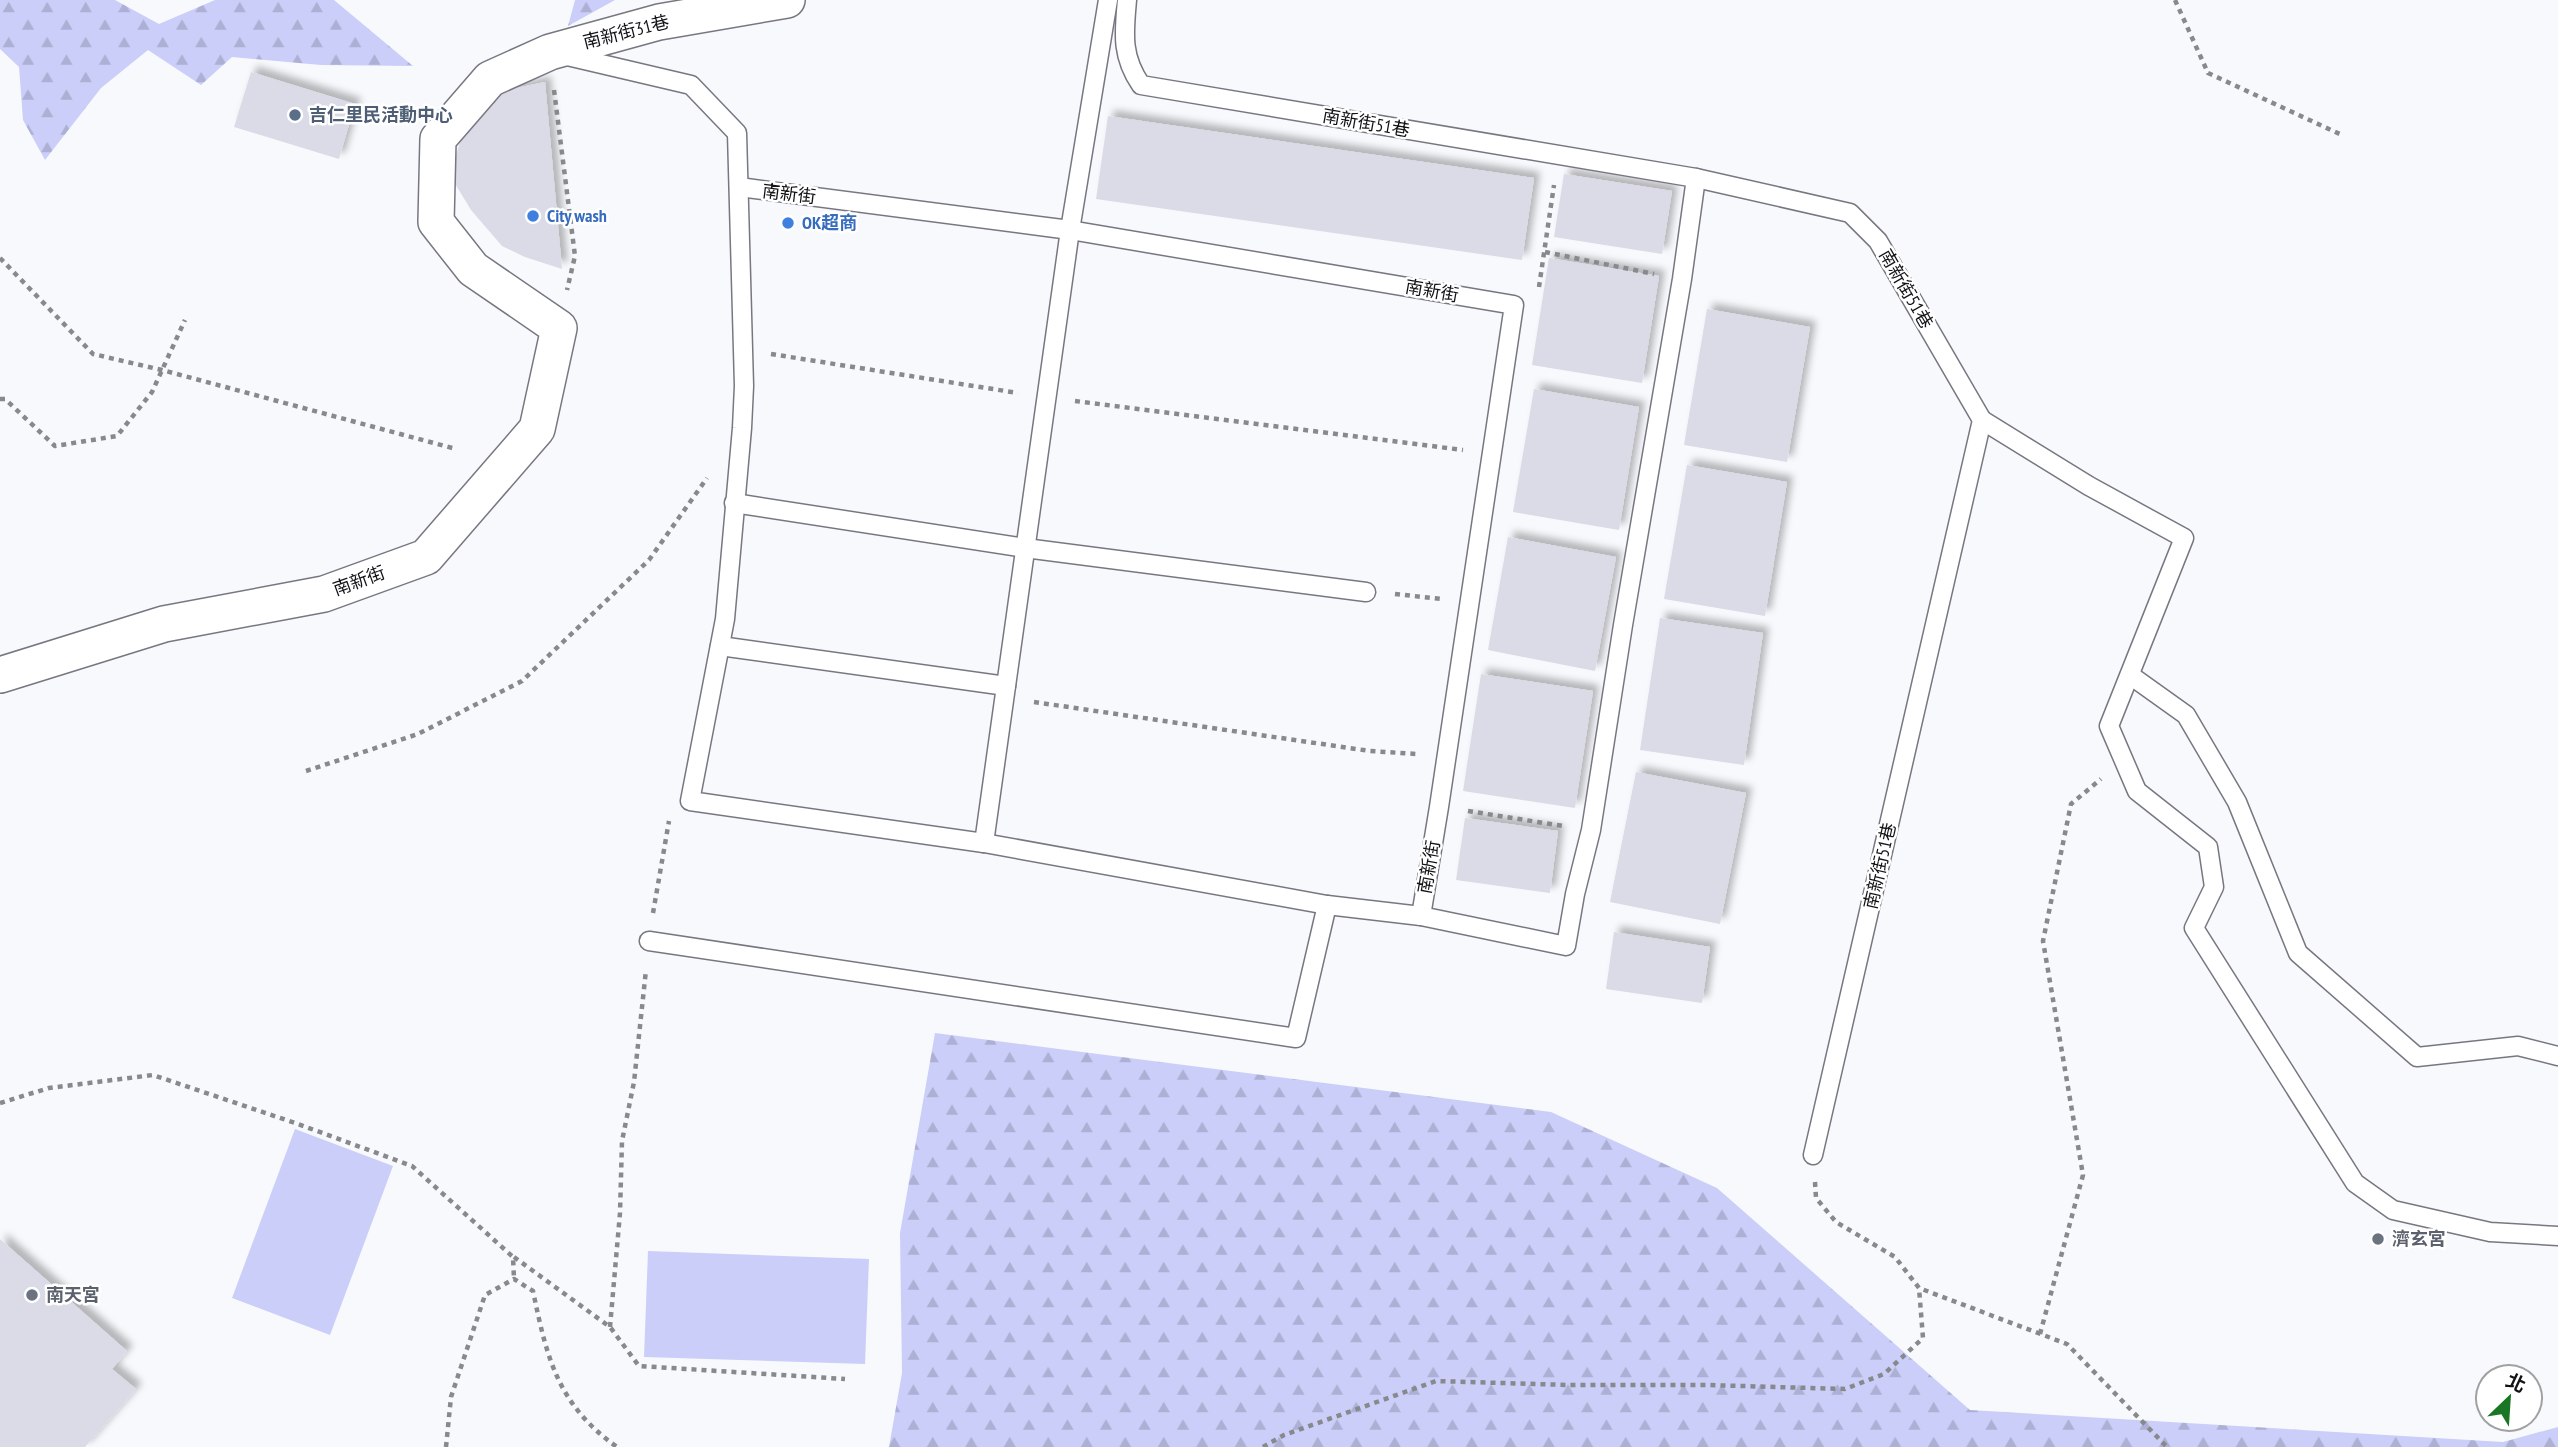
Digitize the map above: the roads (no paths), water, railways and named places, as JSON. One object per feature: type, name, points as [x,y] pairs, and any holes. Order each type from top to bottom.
[{"type":"street","name":"南新街31巷","points":[[550,52],[659,22],[786,0]]},
{"type":"street","name":"南新街","points":[[0,675],[164,624],[324,594],[426,557],[537,429],[559,328],[473,269],[436,222],[438,139],[490,79],[550,52]]},
{"type":"lane","points":[[984,843],[1070,230],[1108,0]]},
{"type":"lane","name":"南新街51巷","points":[[1127,0],[1124,40],[1131,70],[1141,85],[1696,177],[1850,213],[1878,241],[1982,420],[1813,1154]]},
{"type":"lane","name":"南新街","points":[[550,52],[691,85],[737,133],[743,349],[742,428],[725,619],[690,801],[984,843],[1327,905],[1421,916],[1566,946],[1575,894],[1591,830],[1682,279],[1696,177]]},
{"type":"lane","name":"南新街","points":[[739,187],[1070,230],[1514,305],[1421,916]]},
{"type":"lane","points":[[1982,420],[2089,486],[2184,538],[2109,726],[2137,791],[2208,847],[2214,887],[2194,928],[2355,1183],[2393,1210],[2490,1232],[2558,1236]]},
{"type":"lane","points":[[734,503],[1026,548],[1366,592]]},
{"type":"lane","points":[[720,646],[1006,686]]},
{"type":"lane","points":[[2130,675],[2186,715],[2237,802],[2298,953],[2417,1057],[2518,1046],[2558,1056]]},
{"type":"lane","points":[[649,941],[1296,1038],[1327,905]]},
{"type":"place","name":"吉仁里民活動中心","points":[[295,115]]},
{"type":"place","name":"City wash","points":[[533,216]]},
{"type":"place","name":"OK超商","points":[[788,223]]},
{"type":"place","name":"濟玄宮","points":[[2378,1239]]},
{"type":"place","name":"南天宮","points":[[32,1295]]}]
